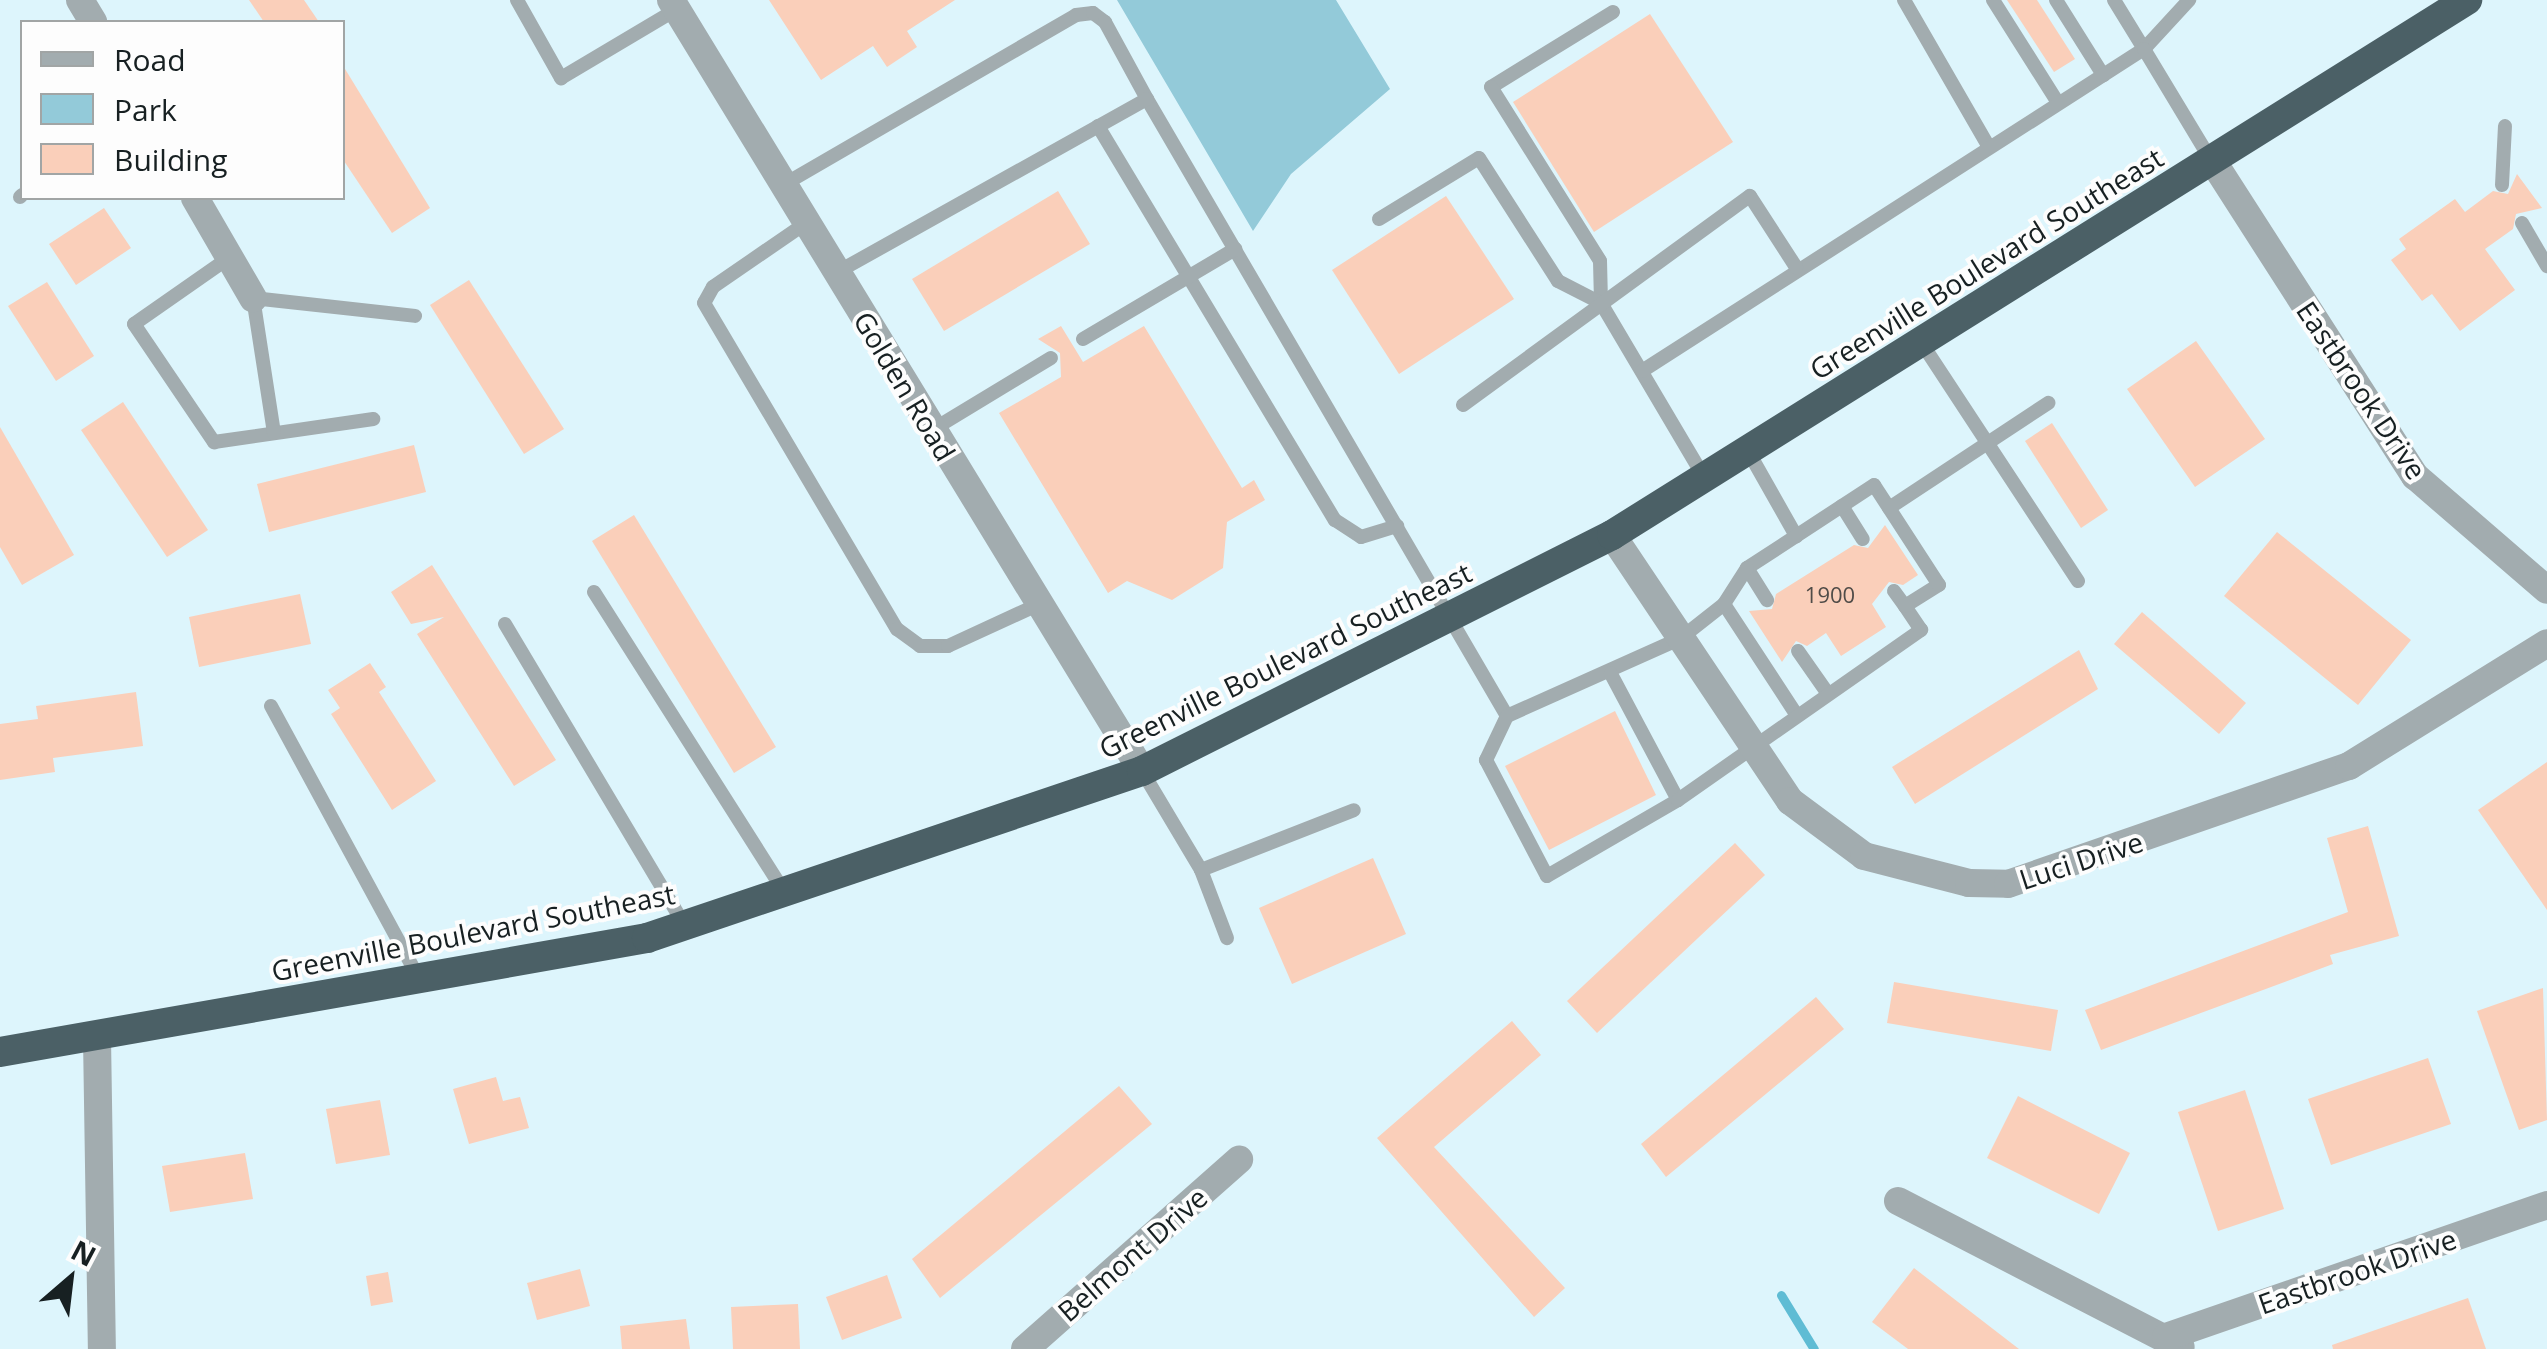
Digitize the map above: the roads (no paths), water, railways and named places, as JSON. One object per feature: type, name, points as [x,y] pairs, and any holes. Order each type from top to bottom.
[{"type":"highway","name":"Greenville Boulevard Southeast","points":[[0,1052],[97,1038],[684,926],[1142,771],[1612,535],[2468,0]]},
{"type":"street","name":"Golden Road","points":[[674,4],[1142,771]]},
{"type":"street","name":"Eastbrook Drive","points":[[2212,160],[2415,476],[2547,590]]},
{"type":"street","points":[[197,200],[254,298]]},
{"type":"street","name":"Luci Drive","points":[[1612,535],[1790,801],[1864,856],[1912,874],[2008,884],[2350,766],[2547,643]]},
{"type":"street","points":[[97,1038],[102,1349]]},
{"type":"street","name":"Belmont Drive","points":[[1025,1349],[1240,1160]]},
{"type":"street","name":"Eastbrook Drive","points":[[1898,1201],[2175,1343],[2547,1204]]},
{"type":"lane","points":[[517,0],[561,78],[674,4]]},
{"type":"lane","points":[[1904,0],[1988,147]]},
{"type":"lane","points":[[1992,0],[2058,103]]},
{"type":"lane","points":[[2056,0],[2103,76]]},
{"type":"lane","points":[[2114,0],[2212,160]]},
{"type":"lane","points":[[1642,371],[1796,267],[2144,49],[2189,0]]},
{"type":"lane","points":[[1600,303],[1600,261],[1491,87],[1613,12]]},
{"type":"lane","points":[[783,185],[1076,15],[1093,13],[1105,22],[1235,250],[1452,614],[1507,716]]},
{"type":"lane","points":[[836,272],[1147,99]]},
{"type":"lane","points":[[1098,126],[1335,520],[1360,537],[1397,526]]},
{"type":"lane","points":[[2502,185],[2505,126]]},
{"type":"lane","points":[[1379,219],[1479,158],[1558,280],[1600,303],[1704,477]]},
{"type":"lane","points":[[1463,405],[1750,196],[1796,267]]},
{"type":"lane","points":[[806,222],[713,287],[704,303],[896,630],[920,646],[948,646],[1038,605]]},
{"type":"lane","points":[[2522,222],[2547,266]]},
{"type":"lane","points":[[1083,340],[1235,250]]},
{"type":"lane","points":[[230,257],[134,324],[214,442],[373,419]]},
{"type":"lane","points":[[274,434],[254,298],[414,316]]},
{"type":"lane","points":[[1922,342],[2078,582]]},
{"type":"lane","points":[[932,430],[1051,358]]},
{"type":"lane","points":[[1889,508],[2048,403]]},
{"type":"lane","points":[[1748,452],[1796,536]]},
{"type":"lane","points":[[1894,591],[1921,630],[1794,712],[1678,800],[1547,876],[1486,760],[1507,716],[1611,674],[1681,638],[1724,604],[1747,568],[1874,485],[1938,584],[1906,606]]},
{"type":"lane","points":[[1842,506],[1862,539]]},
{"type":"lane","points":[[1747,568],[1767,600]]},
{"type":"lane","points":[[594,592],[786,894]]},
{"type":"lane","points":[[1724,604],[1794,712]]},
{"type":"lane","points":[[506,624],[684,926]]},
{"type":"lane","points":[[1798,651],[1826,692]]},
{"type":"lane","points":[[1611,674],[1678,800]]},
{"type":"lane","points":[[271,706],[418,977]]},
{"type":"lane","points":[[1142,771],[1201,870],[1227,938]]},
{"type":"lane","points":[[1201,870],[1354,810]]},
{"type":"waterway","points":[[1781,1295],[1814,1349]]}]
